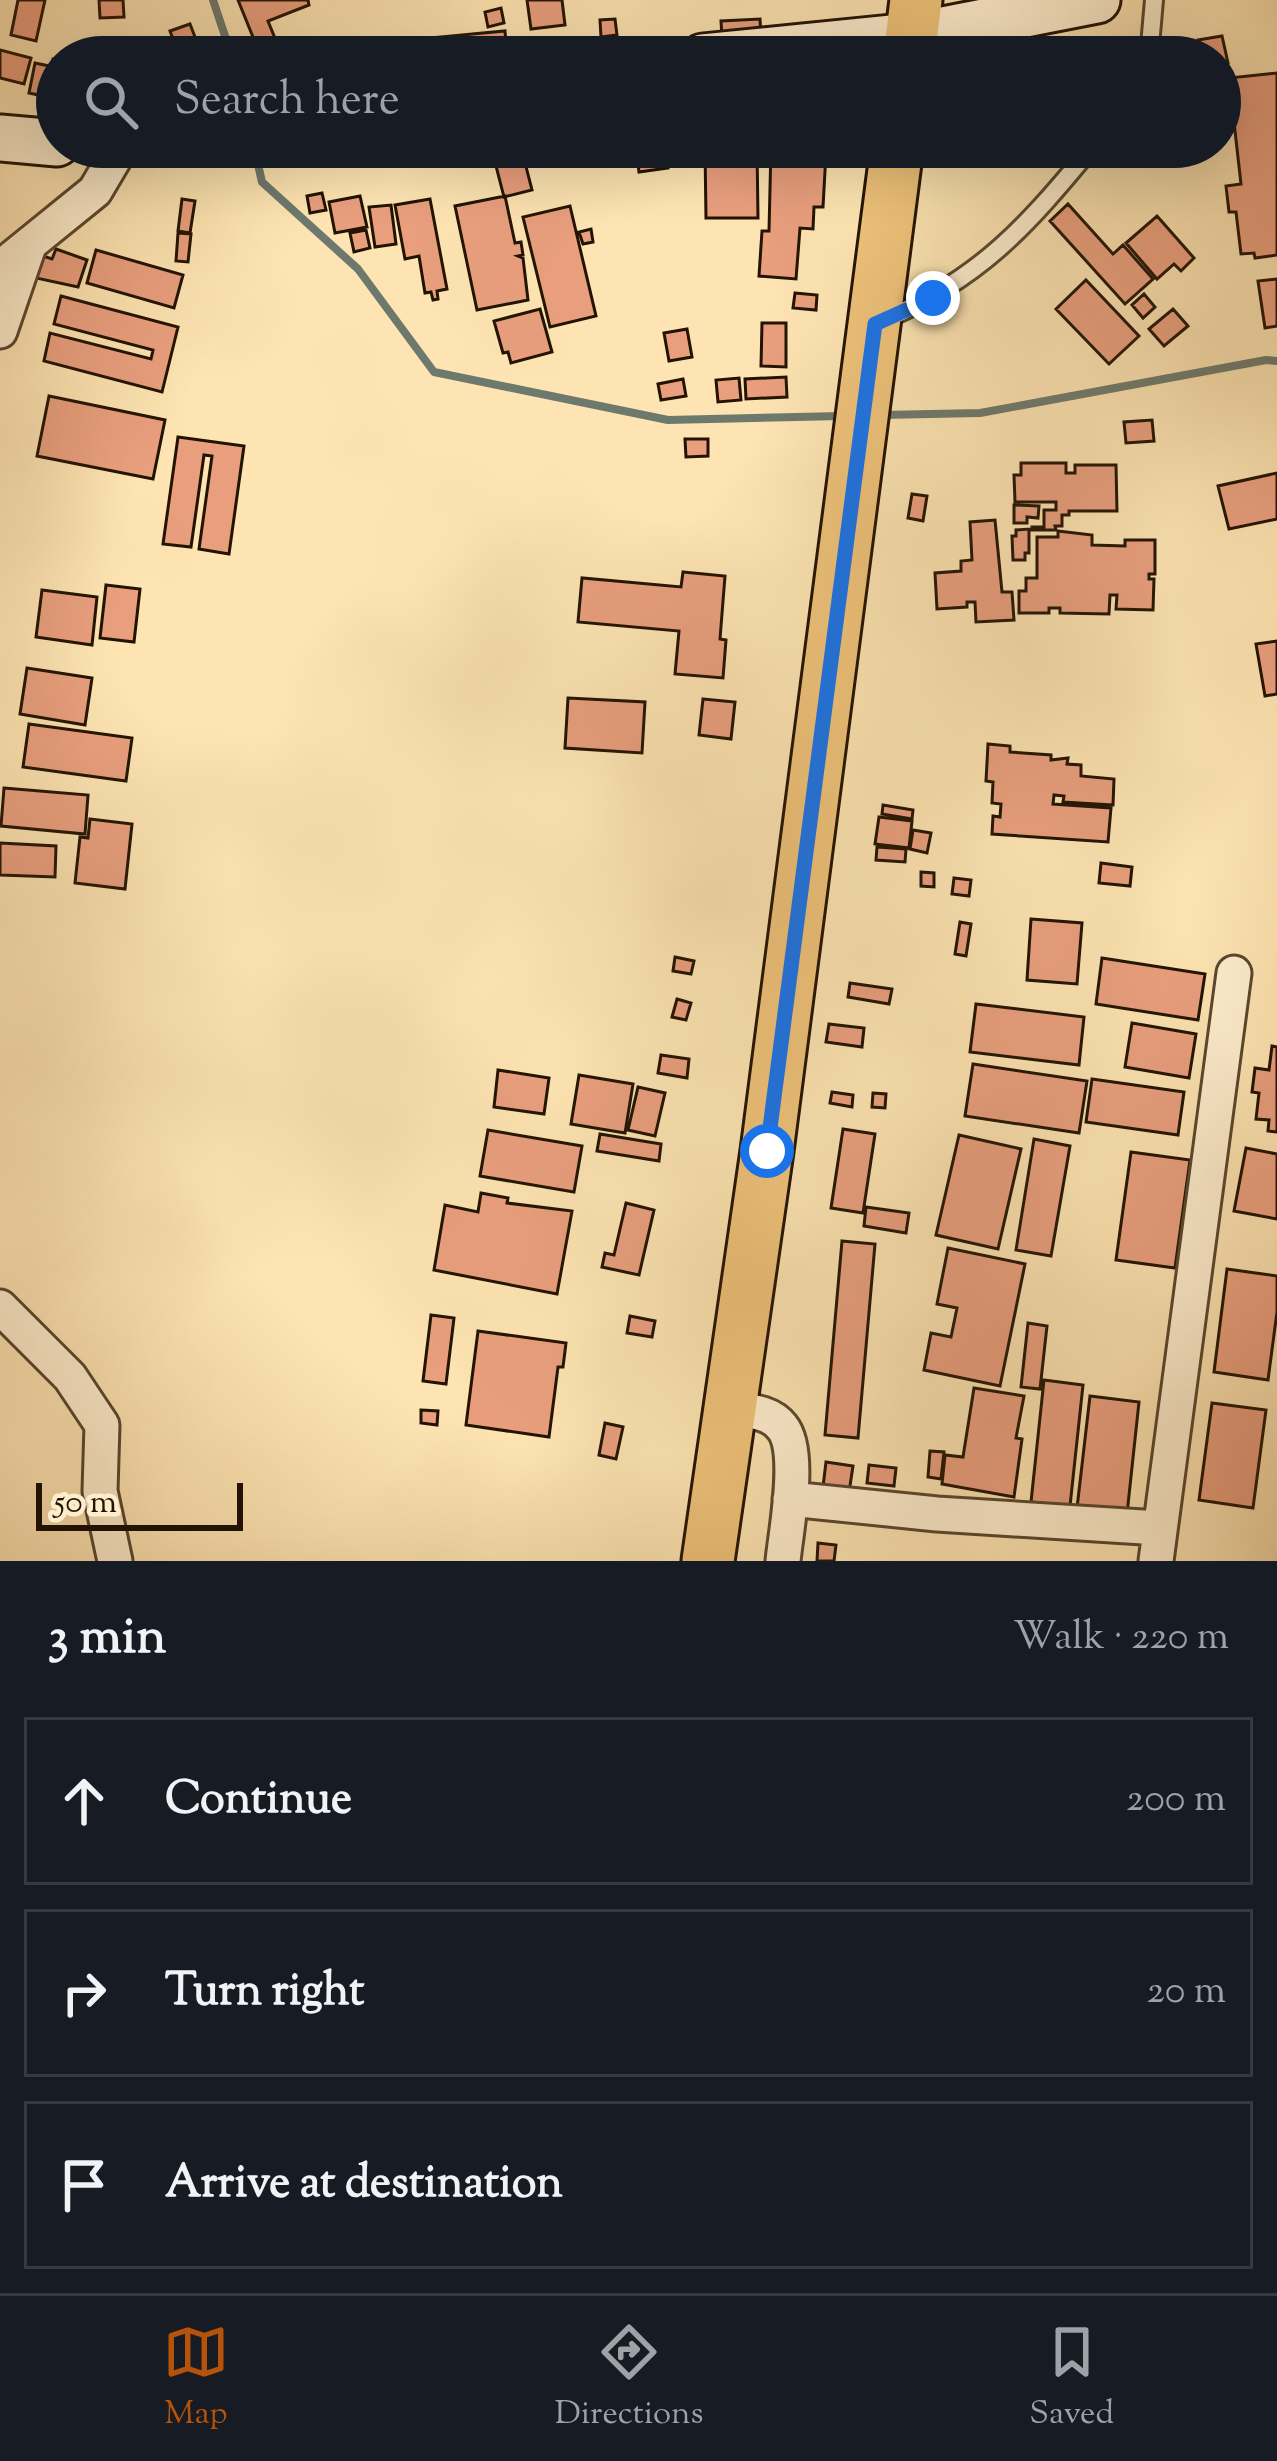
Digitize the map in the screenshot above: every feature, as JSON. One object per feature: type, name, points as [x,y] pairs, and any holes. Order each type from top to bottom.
[{"type":"main road","points":[[872,36],[1096,0]]},
{"type":"main road","points":[[0,138],[36,141]]},
{"type":"main road","points":[[708,1561],[767,1151],[894,168]]},
{"type":"street","points":[[0,268],[95,191],[109,168]]},
{"type":"street","points":[[0,331],[29,244]]},
{"type":"street","points":[[790,1499],[1158,1544],[1234,973]]},
{"type":"street","points":[[0,1307],[70,1377],[102,1425],[100,1491],[116,1561]]},
{"type":"street","points":[[729,1408],[758,1412],[782,1426],[789,1439],[790,1499],[782,1561]]},
{"type":"lane","points":[[1150,36],[1154,0]]},
{"type":"lane","points":[[875,324],[933,298],[996,255],[1073,168]]},
{"type":"building","points":[[18,0],[45,0],[36,41],[11,35]]},
{"type":"building","points":[[99,0],[123,0],[124,17],[100,18]]},
{"type":"building","points":[[238,0],[308,0],[309,5],[268,21],[274,36],[253,36]]},
{"type":"building","points":[[527,0],[562,0],[565,25],[531,29]]},
{"type":"building","points":[[501,8],[504,23],[488,27],[485,12]]},
{"type":"building","points":[[615,19],[617,35],[601,36],[600,20]]},
{"type":"building","points":[[760,19],[761,36],[722,36],[721,21]]},
{"type":"building","points":[[190,24],[195,36],[172,36],[170,31]]},
{"type":"building","points":[[505,31],[505,36],[451,36]]},
{"type":"building","points":[[0,50],[31,58],[24,84],[0,78]]},
{"type":"building","points":[[35,63],[36,63],[36,94],[29,93]]},
{"type":"building","points":[[1277,73],[1277,255],[1255,258],[1254,253],[1241,254],[1236,212],[1229,212],[1226,186],[1241,184],[1241,77]]},
{"type":"building","points":[[497,168],[526,168],[532,190],[504,197]]},
{"type":"building","points":[[705,168],[757,168],[758,218],[706,218]]},
{"type":"building","points":[[770,168],[825,168],[823,207],[814,207],[813,229],[800,228],[796,279],[759,276],[762,231],[769,231]]},
{"type":"building","points":[[322,193],[326,210],[310,213],[307,196]]},
{"type":"building","points":[[360,196],[367,227],[335,233],[329,202]]},
{"type":"building","points":[[505,196],[515,243],[521,242],[523,255],[518,256],[523,258],[528,300],[477,310],[455,206]]},
{"type":"building","points":[[182,199],[195,201],[190,233],[178,231]]},
{"type":"building","points":[[430,199],[447,289],[437,291],[438,299],[433,300],[431,292],[425,293],[419,256],[405,259],[395,205]]},
{"type":"building","points":[[1068,204],[1113,254],[1123,245],[1153,279],[1125,304],[1050,221]]},
{"type":"building","points":[[391,205],[396,244],[375,247],[369,207]]},
{"type":"building","points":[[570,206],[596,316],[550,327],[523,217]]},
{"type":"building","points":[[1157,216],[1194,258],[1181,271],[1174,264],[1157,279],[1126,243]]},
{"type":"building","points":[[591,229],[593,242],[583,244],[579,232]]},
{"type":"building","points":[[366,230],[370,248],[354,252],[350,233]]},
{"type":"building","points":[[178,233],[191,234],[188,262],[176,261]]},
{"type":"building","points":[[56,249],[87,260],[78,287],[36,278],[43,256],[52,259]]},
{"type":"building","points":[[96,250],[183,275],[174,308],[87,283]]},
{"type":"building","points":[[1277,279],[1277,326],[1265,328],[1258,281]]},
{"type":"building","points":[[1086,280],[1139,336],[1109,364],[1056,309]]},
{"type":"building","points":[[795,293],[817,295],[816,310],[793,308]]},
{"type":"building","points":[[1144,294],[1155,307],[1143,318],[1132,305]]},
{"type":"building","points":[[61,296],[178,327],[162,392],[44,361],[50,333],[151,359],[153,350],[54,324]]},
{"type":"building","points":[[540,309],[552,352],[511,363],[508,352],[503,353],[494,321]]},
{"type":"building","points":[[1173,309],[1188,326],[1164,346],[1149,329]]},
{"type":"building","points":[[762,323],[786,323],[786,367],[761,366]]},
{"type":"building","points":[[687,329],[692,357],[669,361],[664,333]]},
{"type":"building","points":[[786,377],[787,397],[746,399],[745,379]]},
{"type":"building","points":[[739,378],[741,400],[718,402],[716,380]]},
{"type":"building","points":[[683,379],[686,396],[661,400],[658,384]]},
{"type":"building","points":[[49,396],[165,420],[153,479],[37,456]]},
{"type":"building","points":[[1152,420],[1154,441],[1126,443],[1124,422]]},
{"type":"building","points":[[178,437],[244,446],[229,554],[199,549],[212,456],[204,455],[191,547],[163,544]]},
{"type":"building","points":[[685,439],[708,439],[708,456],[686,457]]},
{"type":"building","points":[[1021,463],[1066,463],[1066,473],[1075,473],[1075,465],[1116,465],[1117,511],[1069,511],[1056,530],[1032,530],[1044,527],[1044,510],[1056,510],[1056,502],[1015,502],[1014,475],[1021,475]]},
{"type":"building","points":[[1277,473],[1277,519],[1229,529],[1218,486]]},
{"type":"building","points":[[912,494],[927,496],[923,521],[908,518]]},
{"type":"building","points":[[1014,505],[1039,506],[1038,518],[1014,523]]},
{"type":"building","points":[[995,520],[1002,592],[1012,592],[1014,620],[976,622],[975,602],[937,609],[935,573],[961,571],[961,561],[972,560],[970,522]]},
{"type":"building","points":[[1029,529],[1029,553],[1025,560],[1013,560],[1012,536],[1016,530]]},
{"type":"building","points":[[1058,531],[1092,535],[1092,545],[1125,546],[1125,540],[1155,540],[1155,574],[1149,574],[1154,579],[1153,610],[1116,609],[1117,595],[1110,595],[1109,614],[1060,613],[1060,608],[1049,608],[1049,613],[1019,613],[1019,591],[1026,591],[1026,578],[1037,578],[1037,537],[1058,537]]},
{"type":"building","points":[[683,572],[725,576],[720,639],[726,640],[723,678],[675,674],[679,631],[578,622],[582,578],[681,587]]},
{"type":"building","points":[[106,585],[140,589],[134,642],[100,638]]},
{"type":"building","points":[[42,590],[97,597],[92,645],[36,637]]},
{"type":"building","points":[[1277,641],[1277,694],[1265,696],[1256,644]]},
{"type":"building","points":[[27,668],[92,678],[85,725],[20,714]]},
{"type":"building","points":[[568,698],[645,702],[642,753],[565,748]]},
{"type":"building","points":[[703,699],[735,702],[731,739],[699,735]]},
{"type":"building","points":[[29,724],[132,738],[126,781],[23,767]]},
{"type":"building","points":[[988,744],[1010,746],[1010,752],[1051,755],[1051,760],[1068,758],[1067,764],[1081,765],[1081,776],[1114,779],[1113,805],[1063,802],[1064,796],[1054,795],[1053,804],[1111,808],[1108,842],[992,834],[993,816],[1000,817],[1001,804],[992,803],[993,782],[986,781]]},
{"type":"building","points":[[4,788],[88,795],[85,834],[1,826]]},
{"type":"building","points":[[883,805],[913,810],[912,819],[882,814]]},
{"type":"building","points":[[879,817],[912,821],[909,848],[875,844]]},
{"type":"building","points":[[90,819],[132,824],[125,889],[75,883],[80,837],[88,838]]},
{"type":"building","points":[[913,830],[931,833],[927,853],[910,849]]},
{"type":"building","points":[[0,843],[56,846],[55,877],[0,875]]},
{"type":"building","points":[[877,847],[906,849],[905,862],[876,860]]},
{"type":"building","points":[[1101,863],[1132,867],[1130,886],[1099,883]]},
{"type":"building","points":[[921,872],[934,873],[934,887],[921,886]]},
{"type":"building","points":[[954,878],[971,880],[969,896],[952,894]]},
{"type":"building","points":[[1031,919],[1082,923],[1077,984],[1027,980]]},
{"type":"building","points":[[960,922],[971,924],[966,956],[955,954]]},
{"type":"building","points":[[675,957],[694,961],[691,974],[673,971]]},
{"type":"building","points":[[1102,958],[1205,974],[1198,1020],[1096,1004]]},
{"type":"building","points":[[850,983],[892,989],[889,1004],[848,997]]},
{"type":"building","points":[[677,999],[691,1003],[686,1020],[672,1017]]},
{"type":"building","points":[[976,1004],[1084,1017],[1079,1065],[970,1052]]},
{"type":"building","points":[[1132,1023],[1196,1034],[1189,1078],[1125,1067]]},
{"type":"building","points":[[829,1024],[864,1028],[862,1047],[826,1042]]},
{"type":"building","points":[[1272,1046],[1277,1047],[1277,1132],[1268,1131],[1269,1120],[1256,1119],[1259,1093],[1252,1092],[1255,1068],[1269,1070]]},
{"type":"building","points":[[661,1055],[689,1059],[687,1078],[658,1073]]},
{"type":"building","points":[[973,1064],[1087,1081],[1079,1133],[965,1116]]},
{"type":"building","points":[[498,1070],[549,1078],[544,1114],[494,1107]]},
{"type":"building","points":[[579,1075],[633,1084],[625,1133],[571,1124]]},
{"type":"building","points":[[1092,1079],[1184,1092],[1178,1135],[1086,1122]]},
{"type":"building","points":[[638,1087],[665,1093],[655,1136],[628,1130]]},
{"type":"building","points":[[832,1092],[853,1095],[852,1107],[830,1103]]},
{"type":"building","points":[[873,1093],[886,1094],[885,1108],[872,1107]]},
{"type":"building","points":[[843,1129],[875,1134],[863,1213],[831,1208]]},
{"type":"building","points":[[488,1130],[582,1146],[574,1192],[480,1176]]},
{"type":"building","points":[[600,1134],[661,1144],[659,1161],[597,1151]]},
{"type":"building","points":[[959,1135],[1021,1149],[998,1249],[936,1235]]},
{"type":"building","points":[[1034,1139],[1070,1146],[1051,1256],[1016,1250]]},
{"type":"building","points":[[1246,1148],[1277,1154],[1277,1219],[1234,1211]]},
{"type":"building","points":[[1131,1152],[1190,1160],[1175,1268],[1116,1260]]},
{"type":"building","points":[[481,1193],[508,1198],[507,1203],[572,1211],[557,1294],[434,1270],[445,1205],[478,1212]]},
{"type":"building","points":[[626,1203],[654,1210],[639,1275],[602,1267],[605,1253],[614,1255]]},
{"type":"building","points":[[866,1207],[909,1213],[906,1233],[864,1226]]},
{"type":"building","points":[[842,1241],[875,1244],[858,1438],[825,1435]]},
{"type":"building","points":[[948,1248],[1025,1264],[1000,1386],[924,1370],[931,1333],[951,1337],[957,1308],[937,1304]]},
{"type":"building","points":[[1227,1269],[1277,1276],[1268,1380],[1214,1372]]},
{"type":"building","points":[[431,1315],[454,1318],[446,1384],[423,1381]]},
{"type":"building","points":[[630,1316],[655,1321],[652,1337],[627,1333]]},
{"type":"building","points":[[1028,1323],[1047,1326],[1040,1389],[1021,1387]]},
{"type":"building","points":[[478,1331],[566,1343],[563,1367],[558,1367],[549,1437],[466,1425]]},
{"type":"building","points":[[1044,1380],[1083,1385],[1070,1506],[1031,1502]]},
{"type":"building","points":[[974,1388],[1024,1396],[1016,1438],[1022,1439],[1014,1497],[942,1484],[945,1455],[963,1457]]},
{"type":"building","points":[[1090,1396],[1139,1402],[1127,1514],[1077,1508]]},
{"type":"building","points":[[1212,1403],[1266,1410],[1253,1508],[1199,1500]]},
{"type":"building","points":[[421,1410],[438,1411],[437,1425],[421,1423]]},
{"type":"building","points":[[605,1423],[623,1427],[616,1459],[599,1455]]},
{"type":"building","points":[[930,1451],[944,1452],[941,1479],[928,1477]]},
{"type":"building","points":[[826,1462],[853,1466],[848,1499],[822,1495]]},
{"type":"building","points":[[869,1465],[896,1468],[894,1486],[867,1483]]},
{"type":"building","points":[[818,1543],[836,1545],[834,1561],[817,1561]]},
{"type":"waterway","points":[[213,0],[225,36]]},
{"type":"waterway","points":[[259,168],[262,182],[358,269],[434,372],[668,420],[842,416]]},
{"type":"waterway","points":[[881,415],[980,413],[1277,361]]},
{"type":"route","points":[[767,1151],[875,324],[933,298]]}]
